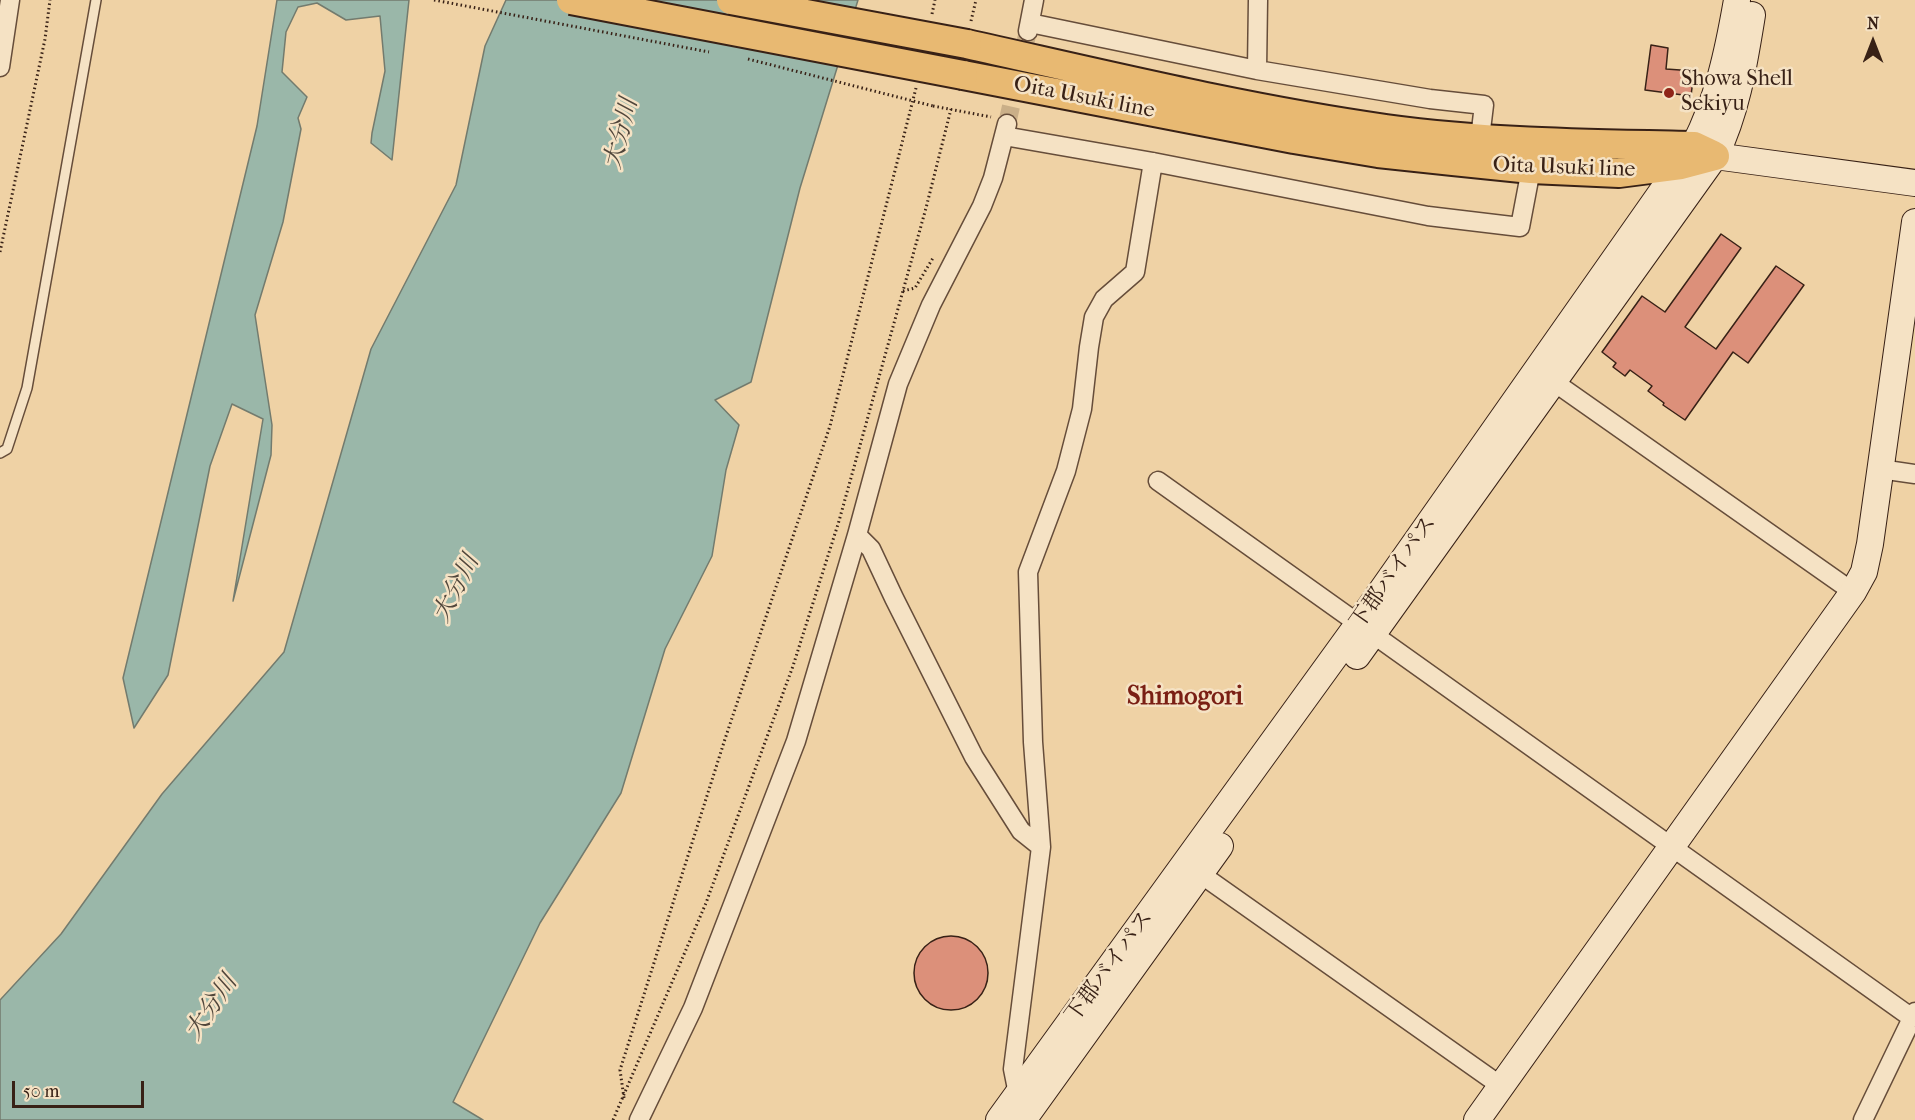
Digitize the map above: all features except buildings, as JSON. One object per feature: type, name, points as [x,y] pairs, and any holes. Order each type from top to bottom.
[{"type":"main road","name":"Oita Usuki line","points":[[571,0],[1378,153],[1531,169],[1619,173],[1697,156]]},
{"type":"main road","name":"Oita Usuki line","points":[[730,0],[968,35],[1274,111],[1388,129],[1697,156]]},
{"type":"street","points":[[0,68],[10,0]]},
{"type":"street","points":[[1034,0],[1029,27],[1257,70],[1430,99],[1484,105],[1480,138]]},
{"type":"street","points":[[1257,70],[1258,0]]},
{"type":"street","name":"下郡バイパス","points":[[1366,628],[1554,382],[1697,156],[1724,69],[1737,0]]},
{"type":"street","name":"下郡バイパス","points":[[1023,1120],[1193,869],[1366,628],[1697,156],[1731,120],[1754,0]]},
{"type":"street","points":[[639,1120],[693,1008],[796,741],[857,535],[898,384],[931,305],[982,206],[993,178],[1006,130],[1153,162],[1428,216],[1520,227],[1531,169]]},
{"type":"street","points":[[1697,156],[1915,183]]},
{"type":"street","points":[[1018,1094],[1013,1070],[1041,847],[1033,742],[1028,572],[1066,471],[1082,409],[1094,316],[1104,299],[1135,272],[1153,162]]},
{"type":"street","points":[[1477,1120],[1673,847],[1853,592],[1864,572],[1870,544],[1915,222]]},
{"type":"street","points":[[1554,382],[1853,592]]},
{"type":"street","points":[[1880,469],[1915,474]]},
{"type":"street","points":[[1158,481],[1673,847],[1914,1015],[1863,1120]]},
{"type":"street","points":[[857,535],[872,549],[894,598],[974,757],[1021,831],[1041,847]]},
{"type":"street","points":[[1193,869],[1501,1086]]},
{"type":"street","name":"下郡バイパス","points":[[999,1120],[1193,869]]},
{"type":"lane","points":[[0,453],[7,449],[27,388],[96,0]]},
{"type":"path","points":[[0,252],[45,39],[50,0]]},
{"type":"path","points":[[434,0],[714,53]]},
{"type":"path","points":[[968,35],[976,0]]},
{"type":"path","points":[[737,57],[933,106]]},
{"type":"path","points":[[624,1098],[620,1070],[725,739],[830,426],[911,108]]},
{"type":"path","points":[[613,1120],[706,903],[793,666],[839,520],[926,208],[951,109]]},
{"type":"water","points":[[277,0],[409,0],[392,160],[371,143],[385,71],[380,16],[346,20],[317,3],[298,7],[286,32],[282,72],[307,97],[298,118],[301,129],[283,222],[255,315],[272,425],[271,455],[233,601],[263,419],[232,404],[210,466],[168,675],[134,728],[123,678],[257,126]]},
{"type":"water","name":"大分川","points":[[506,0],[858,0],[800,188],[751,382],[715,400],[739,425],[726,470],[712,556],[665,649],[621,793],[540,923],[453,1102],[483,1120],[0,1120],[0,1000],[61,934],[162,794],[284,652],[371,349],[456,185],[485,46]]},
{"type":"tunnel","points":[[1007,124],[1028,31]]},
{"type":"place","name":"Showa Shell Sekiyu","points":[[1669,93]]},
{"type":"district","name":"Shimogori","points":[[1185,698]]}]
